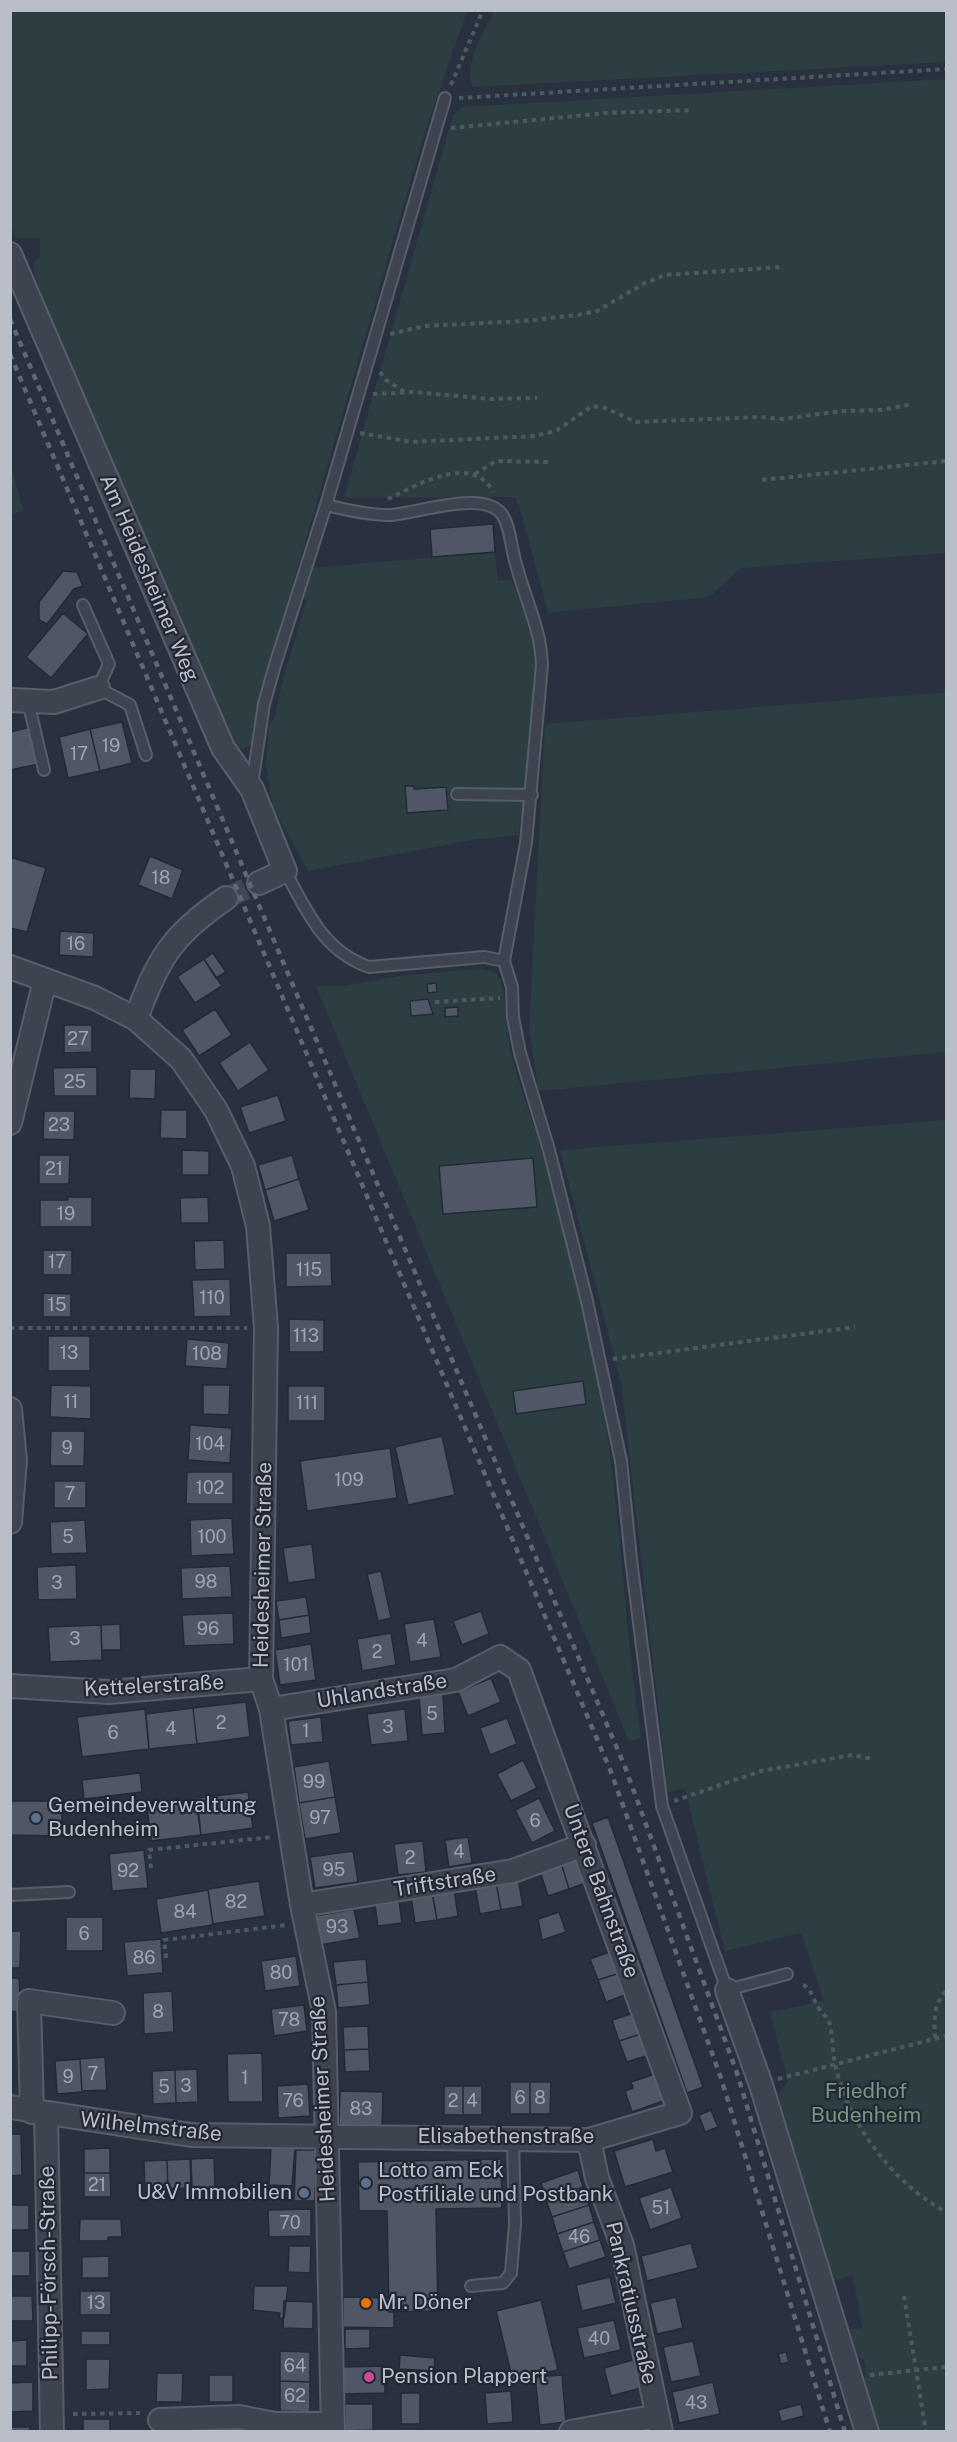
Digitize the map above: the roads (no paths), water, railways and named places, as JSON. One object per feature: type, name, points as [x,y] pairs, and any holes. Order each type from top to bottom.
[{"type":"street","name":"Am Heidesheimer Weg","points":[[10,254],[223,748],[252,789],[285,871]]},
{"type":"street","points":[[19,700],[54,702],[98,688]]},
{"type":"street","points":[[260,884],[285,871]]},
{"type":"street","points":[[136,1019],[148,986],[169,947],[192,921],[226,898]]},
{"type":"street","name":"Heidesheimer Straße","points":[[10,967],[95,998],[136,1019],[181,1059],[216,1110],[243,1166],[258,1226],[266,1328],[261,1679],[271,1708],[304,1914],[324,2012],[332,2428],[275,2424],[239,2417],[160,2420]]},
{"type":"street","points":[[10,1123],[45,980]]},
{"type":"street","points":[[10,1409],[15,1460],[10,1522]]},
{"type":"street","name":"Uhlandstraße","points":[[271,1708],[456,1680],[500,1657],[519,1670]]},
{"type":"street","name":"Untere Bahnstraße","points":[[519,1670],[585,1845],[680,2113]]},
{"type":"street","name":"Kettelerstraße","points":[[10,1686],[109,1692],[261,1679]]},
{"type":"street","name":"Triftstraße","points":[[304,1914],[513,1871],[585,1845]]},
{"type":"street","points":[[727,1990],[761,2085],[867,2432]]},
{"type":"street","name":"Philipp-Försch-Straße","points":[[52,2423],[30,2111],[29,2001],[112,2013]]},
{"type":"street","name":"Wilhelmstraße","points":[[30,2111],[191,2135],[328,2136]]},
{"type":"street","name":"Elisabethenstraße","points":[[328,2136],[589,2140],[680,2113]]},
{"type":"street","name":"Pankratiusstraße","points":[[589,2140],[597,2178],[622,2245],[659,2424]]},
{"type":"street","points":[[571,2432],[659,2424]]},
{"type":"lane","points":[[252,789],[264,704],[349,428],[445,98]]},
{"type":"lane","points":[[326,505],[364,513],[389,515],[477,502],[494,507],[503,516],[541,644],[542,666],[526,843],[504,961],[512,987],[513,1017],[520,1053],[549,1150],[600,1361],[621,1461],[662,1806],[727,1990],[787,1974]]},
{"type":"lane","points":[[82,605],[109,664],[98,688],[130,705],[146,755]]},
{"type":"lane","points":[[19,700],[44,770]]},
{"type":"lane","points":[[457,794],[532,795]]},
{"type":"lane","points":[[285,871],[319,932],[334,948],[351,960],[369,967],[484,957],[504,961]]},
{"type":"lane","points":[[10,1895],[69,1892]]},
{"type":"lane","points":[[471,2286],[503,2283],[511,2273],[515,2224],[513,2139]]},
{"type":"tunnel","points":[[226,898],[259,883]]},
{"type":"railway","points":[[10,319],[625,1767],[737,2073],[845,2432]]},
{"type":"railway","points":[[10,354],[611,1772],[721,2078],[830,2432]]},
{"type":"place","name":"Gemeindeverwaltung Budenheim","points":[[36,1818]]},
{"type":"place","name":"Lotto am Eck Postfiliale und Postbank","points":[[366,2183]]},
{"type":"place","name":"U&V Immobilien","points":[[304,2193]]},
{"type":"place","name":"Mr. Döner","points":[[366,2303]]},
{"type":"place","name":"Pension Plappert","points":[[369,2377]]},
{"type":"park label","name":"Friedhof Budenheim","points":[[866,2104]]}]
